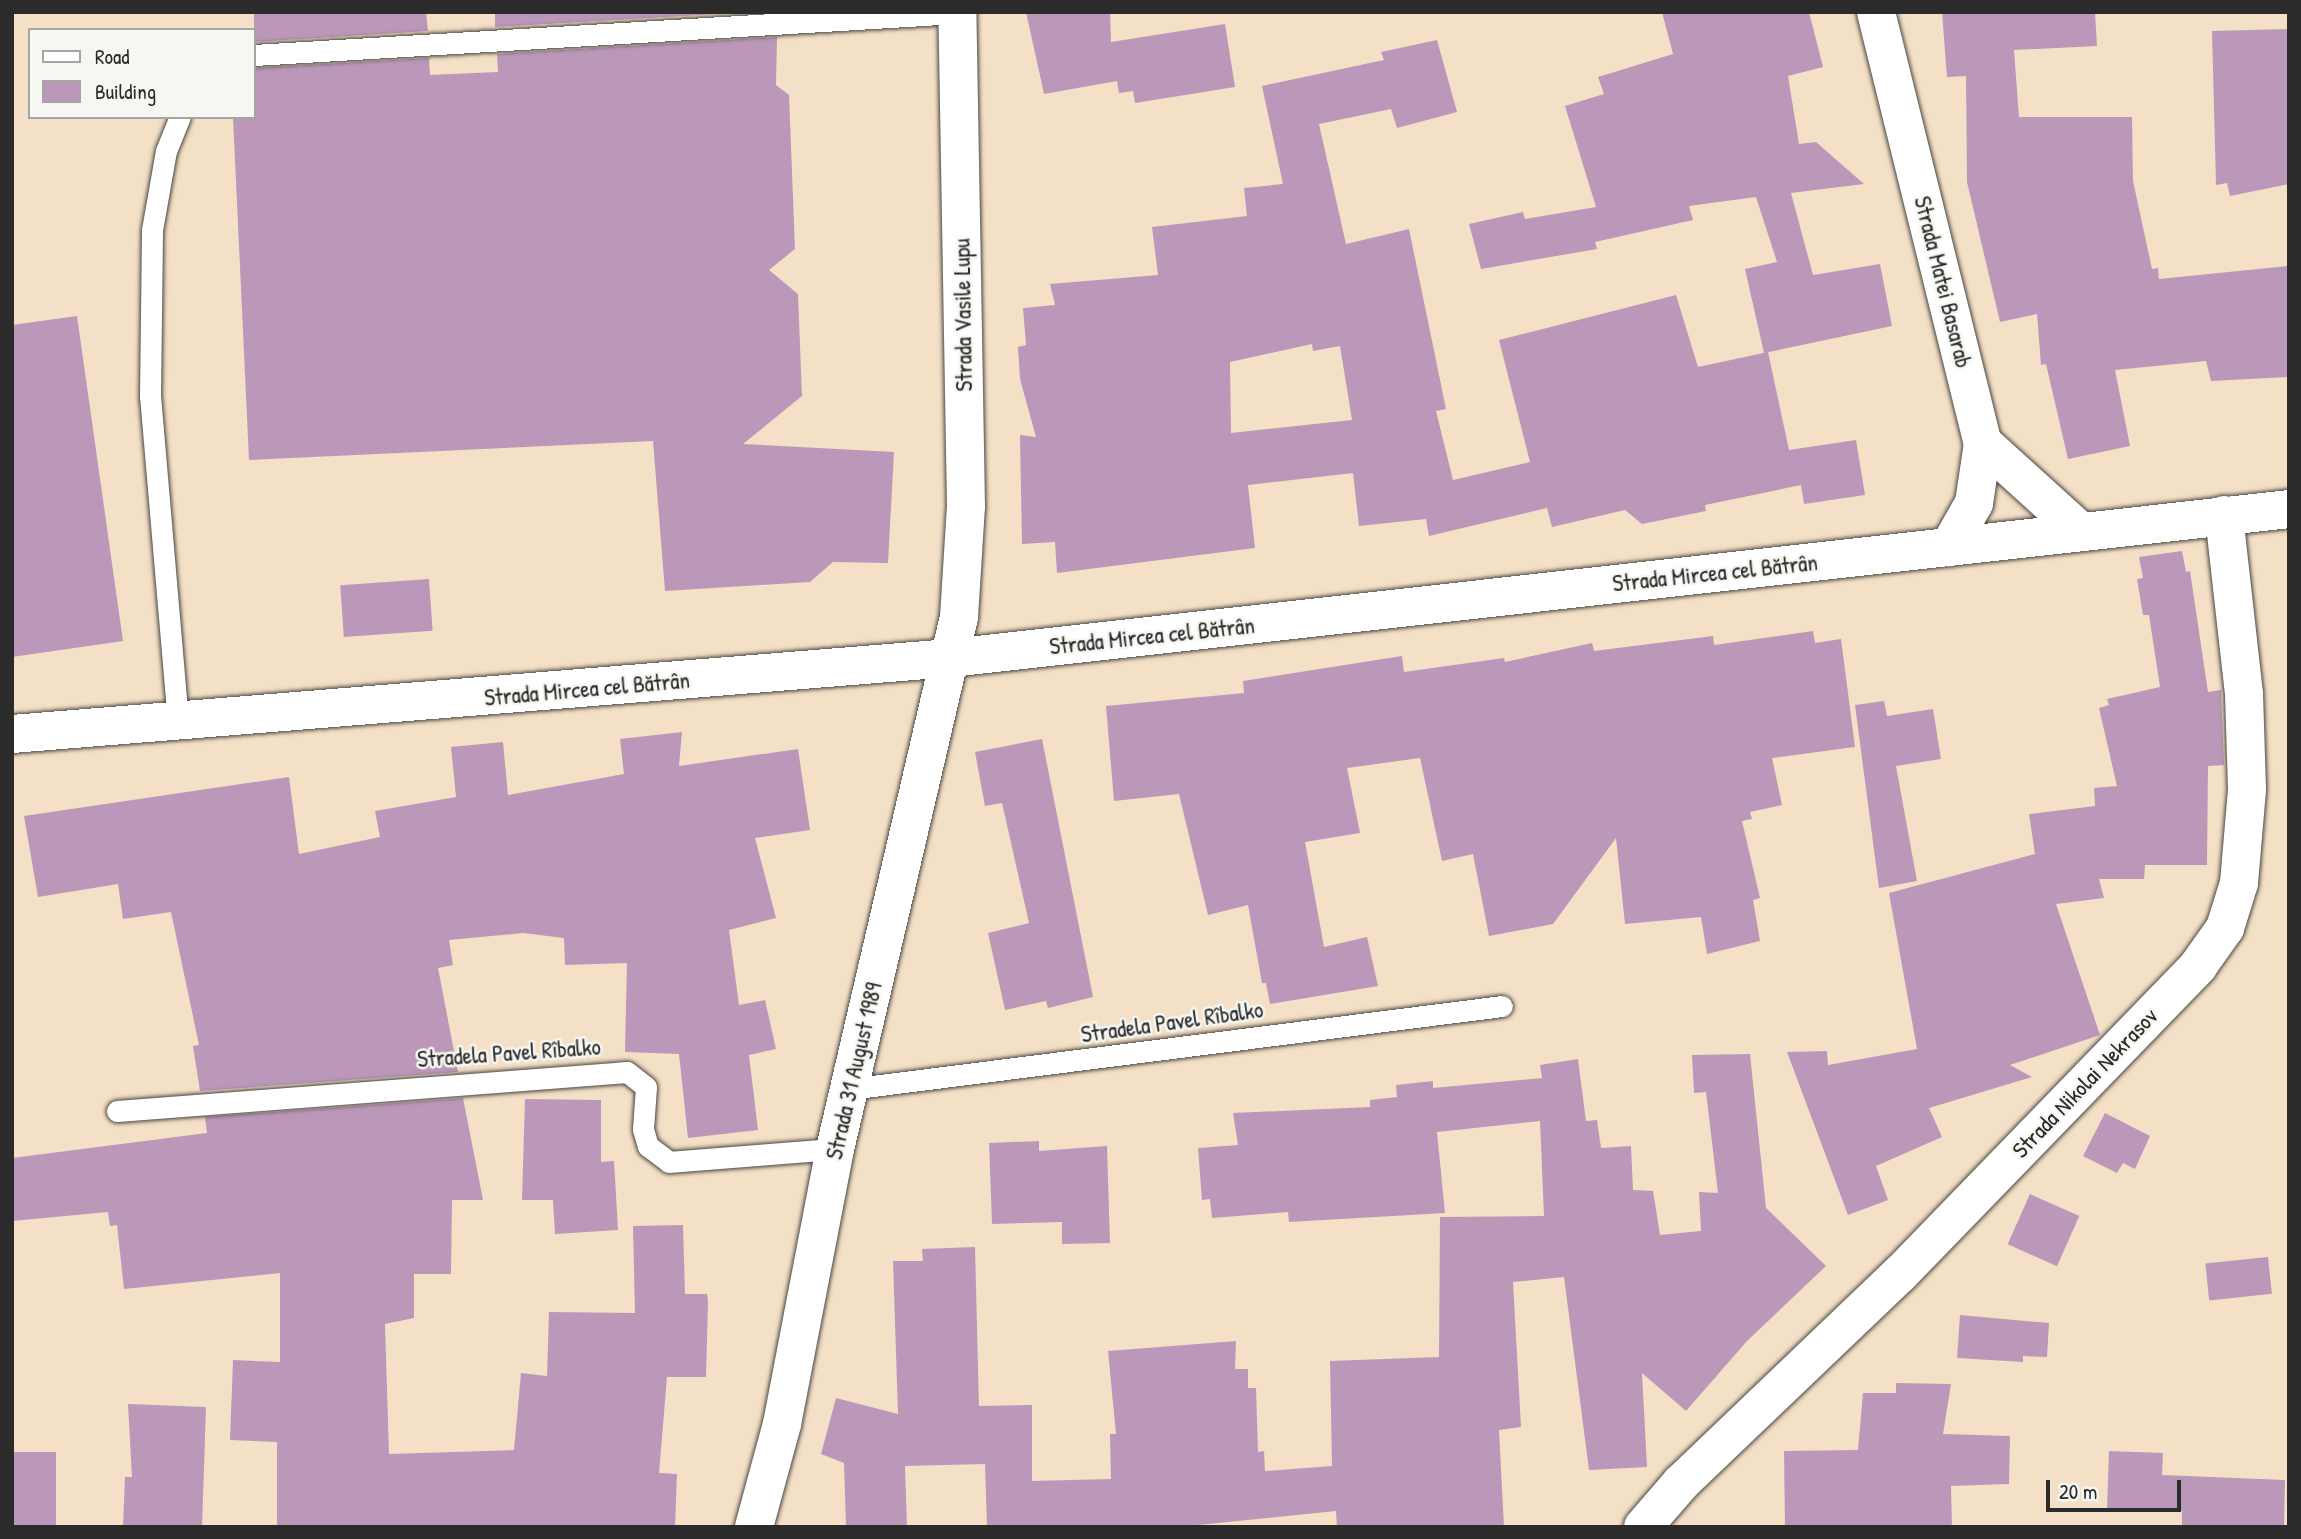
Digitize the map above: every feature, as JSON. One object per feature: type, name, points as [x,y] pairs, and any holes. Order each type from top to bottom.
[{"type":"street","name":"Strada Matei Basarab","points":[[1876,12],[1983,443],[1974,503],[1949,547]]},
{"type":"street","name":"Strada Vasile Lupu","points":[[957,13],[966,506],[959,617]]},
{"type":"street","points":[[1983,443],[2081,532]]},
{"type":"street","name":"Strada Mircea cel Bătrân","points":[[12,734],[951,658],[2289,509]]},
{"type":"street","name":"Strada Nikolai Nekrasov","points":[[1643,1527],[1681,1483],[1900,1274],[2198,966],[2225,928],[2239,883],[2247,789],[2244,694],[2224,515]]},
{"type":"street","name":"Strada 31 August 1989","points":[[754,1527],[782,1424],[835,1149],[959,617]]},
{"type":"lane","points":[[256,55],[957,13]]},
{"type":"lane","points":[[178,722],[150,396],[152,230],[166,151],[179,119]]},
{"type":"lane","name":"Stradela Pavel Rîbalko","points":[[849,1089],[1502,1006]]},
{"type":"lane","name":"Stradela Pavel Rîbalko","points":[[117,1111],[628,1072],[646,1087],[643,1129],[648,1146],[669,1162],[835,1149]]},
{"type":"building","points":[[254,12],[426,12],[428,31],[256,42]]},
{"type":"building","points":[[495,12],[749,12],[495,27]]},
{"type":"building","points":[[1026,12],[1110,12],[1111,42],[1225,24],[1235,87],[1135,103],[1133,91],[1119,93],[1117,81],[1044,94]]},
{"type":"building","points":[[1662,12],[1809,12],[1823,67],[1788,76],[1799,144],[1816,142],[1864,184],[1791,193],[1813,275],[1880,264],[1892,326],[1764,353],[1745,269],[1777,262],[1756,197],[1689,206],[1693,220],[1595,242],[1597,249],[1481,269],[1469,224],[1523,212],[1525,219],[1596,207],[1565,106],[1604,94],[1598,77],[1673,54]]},
{"type":"building","points":[[1942,12],[2095,12],[2097,46],[2014,50],[2019,117],[2132,117],[2133,181],[2152,269],[2158,268],[2159,279],[2289,266],[2289,377],[2211,381],[2206,361],[2115,370],[2130,446],[2068,459],[2046,364],[2041,365],[2037,314],[2000,322],[1967,182],[1966,76],[1947,77]]},
{"type":"building","points":[[2289,29],[2289,184],[2230,196],[2227,183],[2216,185],[2212,31]]},
{"type":"building","points":[[777,37],[776,85],[789,95],[795,249],[769,270],[798,294],[802,396],[743,444],[894,452],[888,563],[833,562],[810,582],[665,591],[653,441],[249,460],[233,119],[256,119],[256,68],[429,58],[430,75],[498,72],[497,54]]},
{"type":"building","points":[[1437,40],[1457,112],[1397,128],[1391,109],[1319,124],[1346,244],[1409,229],[1446,409],[1436,411],[1453,480],[1530,462],[1499,340],[1676,295],[1698,367],[1768,352],[1789,450],[1856,440],[1865,495],[1804,504],[1801,485],[1705,505],[1706,511],[1642,524],[1625,510],[1552,527],[1547,508],[1429,536],[1426,519],[1359,526],[1353,473],[1248,485],[1255,548],[1057,573],[1055,542],[1022,544],[1020,435],[1036,437],[1020,379],[1018,347],[1026,345],[1023,308],[1055,305],[1050,284],[1158,275],[1152,227],[1247,216],[1244,188],[1283,184],[1262,86],[1384,60],[1381,52]],"holes":[[[1312,344],[1313,351],[1340,346],[1352,420],[1231,433],[1230,362]]]},
{"type":"building","points":[[77,316],[123,641],[12,657],[12,325]]},
{"type":"building","points":[[2182,551],[2186,572],[2190,571],[2208,692],[2221,690],[2224,765],[2208,766],[2207,865],[2145,865],[2144,879],[2099,879],[2104,898],[2056,904],[2100,1035],[2010,1065],[2032,1077],[1929,1108],[1942,1137],[1876,1166],[1888,1200],[1848,1215],[1787,1052],[1827,1051],[1828,1065],[1917,1049],[1889,893],[2035,854],[2029,814],[2095,806],[2094,788],[2117,786],[2099,708],[2109,705],[2107,699],[2160,687],[2149,615],[2143,615],[2137,579],[2143,578],[2139,557]]},
{"type":"building","points":[[429,579],[433,631],[344,637],[340,585]]},
{"type":"building","points":[[1813,631],[1815,643],[1841,639],[1855,747],[1772,758],[1782,805],[1750,812],[1752,819],[1742,821],[1760,898],[1753,900],[1760,941],[1707,954],[1701,917],[1625,924],[1616,838],[1553,924],[1489,936],[1473,854],[1442,861],[1420,758],[1347,768],[1360,833],[1305,842],[1324,947],[1367,937],[1378,986],[1270,1004],[1266,983],[1262,983],[1248,905],[1208,915],[1179,794],[1114,801],[1106,706],[1244,693],[1243,681],[1402,656],[1404,672],[1504,658],[1505,662],[1592,643],[1594,651],[1713,636],[1714,645]]},
{"type":"building","points":[[1884,701],[1887,716],[1933,709],[1941,759],[1896,766],[1917,881],[1879,888],[1855,705]]},
{"type":"building","points":[[682,732],[679,766],[798,749],[810,830],[755,838],[776,918],[729,930],[739,1005],[765,1000],[776,1049],[749,1055],[758,1130],[688,1138],[679,1054],[625,1052],[627,963],[565,965],[564,938],[523,933],[449,940],[453,965],[438,968],[458,1072],[200,1091],[193,1046],[199,1045],[171,912],[123,919],[118,884],[38,897],[24,816],[289,777],[299,854],[380,837],[375,811],[456,797],[451,747],[503,742],[508,795],[624,774],[620,739]]},
{"type":"building","points":[[1042,739],[1093,997],[1048,1008],[1046,1001],[1005,1010],[988,933],[1029,923],[1002,803],[985,806],[975,752]]},
{"type":"building","points":[[1750,1054],[1766,1208],[1826,1266],[1747,1341],[1686,1411],[1642,1373],[1647,1467],[1589,1470],[1564,1277],[1513,1282],[1521,1427],[1499,1430],[1504,1527],[1337,1527],[1336,1511],[1179,1527],[987,1527],[985,1464],[905,1466],[907,1527],[846,1527],[844,1463],[821,1454],[836,1398],[898,1414],[893,1261],[923,1261],[922,1249],[975,1247],[979,1406],[1032,1405],[1032,1481],[1111,1479],[1110,1434],[1116,1434],[1108,1351],[1236,1341],[1235,1369],[1248,1369],[1248,1388],[1256,1388],[1258,1452],[1264,1451],[1265,1471],[1332,1466],[1330,1361],[1439,1357],[1440,1217],[1544,1216],[1540,1121],[1437,1132],[1445,1213],[1289,1222],[1288,1212],[1212,1218],[1210,1199],[1202,1200],[1198,1148],[1238,1145],[1233,1113],[1370,1107],[1370,1100],[1397,1097],[1396,1085],[1433,1081],[1433,1088],[1542,1078],[1540,1065],[1578,1059],[1586,1121],[1597,1120],[1601,1148],[1631,1146],[1633,1190],[1653,1191],[1660,1235],[1701,1231],[1699,1192],[1718,1193],[1706,1092],[1694,1093],[1692,1055]]},
{"type":"building","points":[[463,1098],[483,1200],[452,1200],[451,1274],[414,1274],[414,1318],[385,1324],[389,1454],[514,1450],[521,1373],[547,1376],[549,1312],[635,1313],[633,1226],[683,1225],[685,1294],[707,1294],[706,1377],[667,1377],[659,1473],[677,1474],[675,1527],[277,1527],[277,1442],[230,1440],[233,1360],[280,1362],[280,1273],[124,1289],[117,1225],[110,1226],[108,1212],[12,1221],[12,1158],[207,1133],[205,1117]]},
{"type":"building","points":[[525,1099],[601,1100],[601,1162],[614,1161],[618,1230],[555,1234],[553,1200],[522,1200]]},
{"type":"building","points":[[2105,1113],[2150,1136],[2135,1169],[2123,1163],[2117,1173],[2083,1156]]},
{"type":"building","points":[[1039,1141],[1039,1151],[1107,1146],[1110,1243],[1062,1244],[1062,1222],[992,1224],[989,1143]]},
{"type":"building","points":[[2030,1194],[2079,1216],[2057,1266],[2008,1244]]},
{"type":"building","points":[[2268,1257],[2272,1294],[2209,1300],[2205,1264]]},
{"type":"building","points":[[1960,1315],[2049,1323],[2047,1357],[2023,1356],[2023,1362],[1957,1358]]},
{"type":"building","points":[[1896,1383],[1951,1384],[1943,1434],[2010,1436],[2009,1484],[1951,1486],[1952,1527],[1785,1527],[1784,1451],[1858,1450],[1863,1393],[1896,1393]]},
{"type":"building","points":[[128,1404],[206,1407],[202,1527],[123,1527],[125,1477],[132,1477]]},
{"type":"building","points":[[2109,1451],[2163,1453],[2162,1475],[2285,1480],[2284,1527],[2182,1527],[2182,1511],[2107,1509]]},
{"type":"building","points":[[12,1452],[56,1452],[56,1527],[12,1527]]}]
